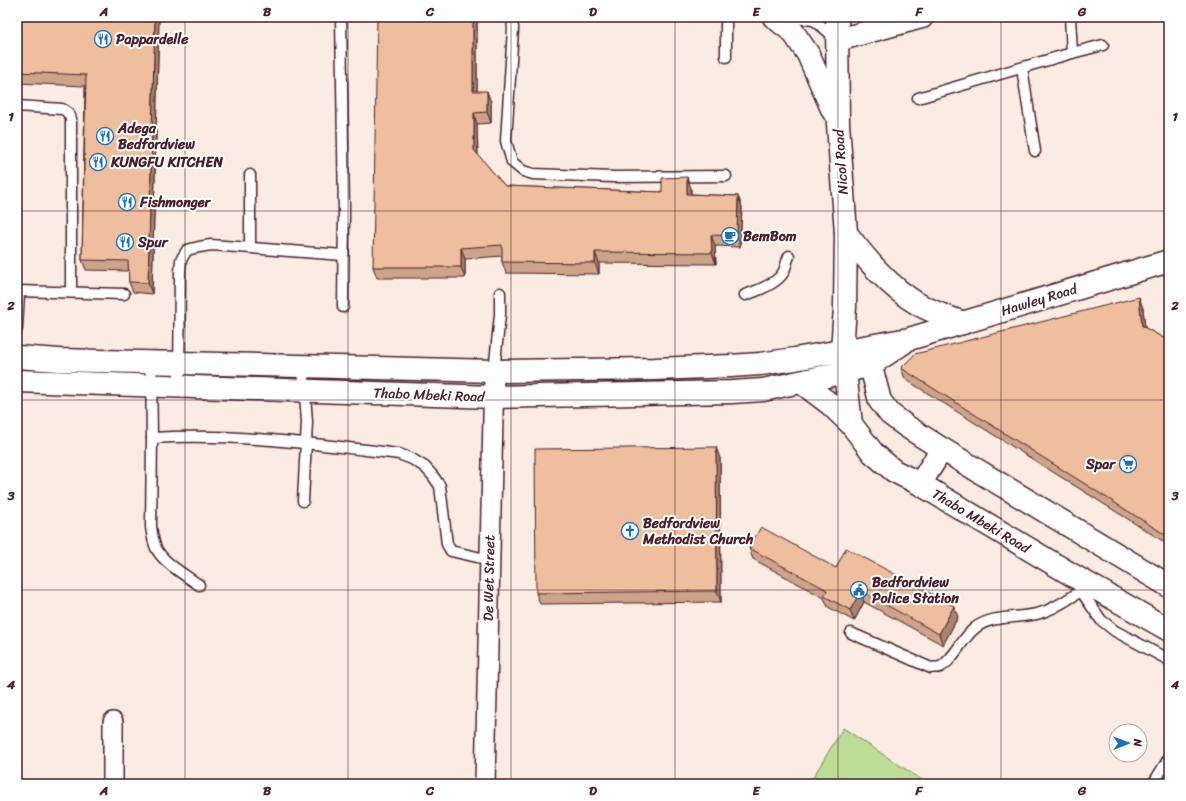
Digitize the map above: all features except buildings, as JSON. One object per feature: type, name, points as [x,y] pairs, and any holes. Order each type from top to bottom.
[{"type":"main road","points":[[774,17],[793,32],[808,54],[825,89],[838,124]]},
{"type":"main road","name":"Nicol Road","points":[[837,17],[838,124],[846,233],[842,351],[845,372]]},
{"type":"main road","points":[[838,40],[922,17]]},
{"type":"main road","points":[[846,233],[867,260],[897,288],[918,304],[963,323]]},
{"type":"main road","name":"Hawley Road","points":[[845,372],[868,356],[909,339],[1169,261]]},
{"type":"main road","name":"Nicol Road","points":[[844,307],[868,356]]},
{"type":"main road","name":"Hawley Road","points":[[842,351],[868,356]]},
{"type":"main road","name":"Thabo Mbeki Road","points":[[179,364],[494,371],[730,366],[795,359],[842,351]]},
{"type":"main road","points":[[868,356],[880,401],[890,414],[942,449],[1169,586]]},
{"type":"main road","points":[[17,357],[58,360],[179,364]]},
{"type":"main road","points":[[845,372],[851,424]]},
{"type":"main road","name":"Thabo Mbeki Road","points":[[17,381],[493,397],[763,390],[845,372]]},
{"type":"main road","name":"Thabo Mbeki Road","points":[[801,382],[830,404],[851,424],[873,453],[894,471],[920,484],[1078,584],[1169,630]]},
{"type":"main road","points":[[920,484],[942,449]]},
{"type":"street","name":"De Wet Street","points":[[485,784],[494,371]]},
{"type":"street","points":[[113,722],[113,784]]},
{"type":"lane","points":[[341,17],[344,212],[343,307]]},
{"type":"lane","points":[[512,17],[506,141],[512,162],[523,171],[532,174],[613,177],[726,176]]},
{"type":"lane","points":[[726,17],[726,57]]},
{"type":"lane","points":[[781,17],[816,18],[838,40]]},
{"type":"lane","points":[[1070,17],[1072,53]]},
{"type":"lane","points":[[918,98],[1103,45]]},
{"type":"lane","points":[[1022,68],[1035,151]]},
{"type":"lane","points":[[17,106],[62,109],[66,110],[70,114],[71,292]]},
{"type":"lane","points":[[250,175],[250,248]]},
{"type":"lane","points":[[179,386],[180,272],[181,260],[186,250],[211,246],[343,255]]},
{"type":"lane","points":[[745,295],[760,290],[772,283],[784,272],[789,256]]},
{"type":"lane","points":[[17,329],[18,291],[124,294]]},
{"type":"lane","points":[[494,371],[500,316],[500,293]]},
{"type":"lane","points":[[152,362],[152,538],[156,550],[167,562],[199,585]]},
{"type":"lane","points":[[303,367],[307,422],[303,500]]},
{"type":"lane","points":[[152,438],[185,436],[306,443],[399,454],[412,459],[425,467],[434,476],[440,486],[447,544],[451,551],[490,560]]},
{"type":"lane","points":[[851,633],[931,668],[939,667],[947,662],[975,628],[990,621],[1042,613],[1061,603],[1078,584],[1101,620],[1115,631],[1169,660]]},
{"type":"lane","points":[[1155,783],[1169,758]]},
{"type":"green space","points":[[843,728],[928,784],[809,784]]},
{"type":"place","name":"Pappardelle","points":[[103,39]]},
{"type":"place","name":"Adega Bedfordview","points":[[105,136]]},
{"type":"place","name":"KUNGFU KITCHEN","points":[[98,162]]},
{"type":"place","name":"Fishmonger","points":[[127,202]]},
{"type":"place","name":"BemBom","points":[[730,236]]},
{"type":"place","name":"Spur","points":[[125,242]]},
{"type":"place","name":"Spar","points":[[1128,464]]},
{"type":"place","name":"Bedfordview Methodist Church","points":[[630,531]]},
{"type":"place","name":"Bedfordview Police Station","points":[[859,590]]}]
